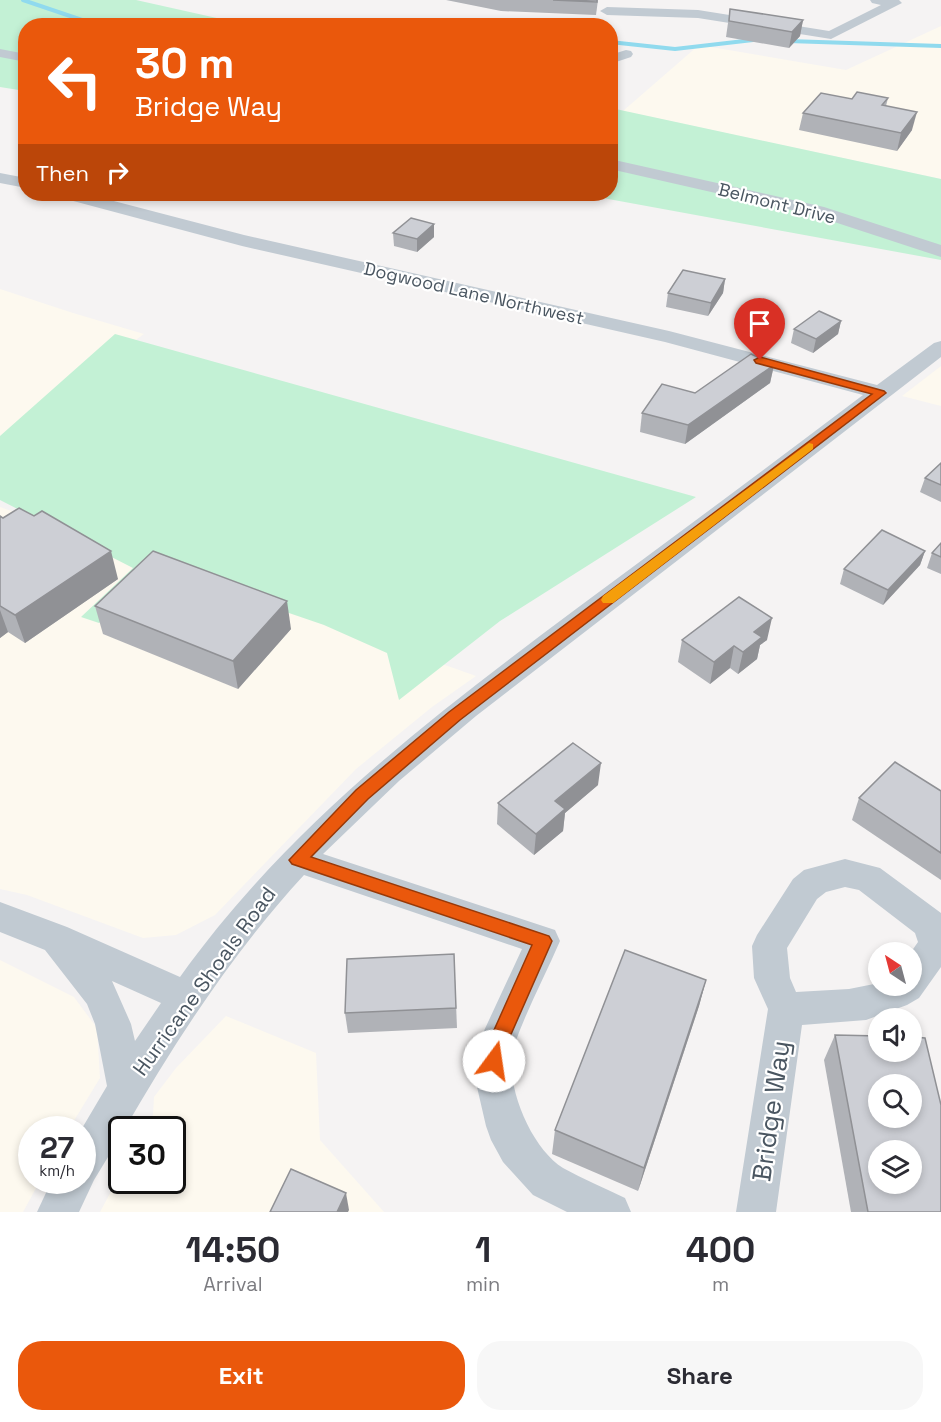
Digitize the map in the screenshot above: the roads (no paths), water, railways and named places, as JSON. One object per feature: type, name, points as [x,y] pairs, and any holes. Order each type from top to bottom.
[{"type":"street","points":[[607,6],[698,14],[831,35],[895,3],[877,0]]},
{"type":"street","points":[[0,53],[18,56]]},
{"type":"street","points":[[618,57],[626,54]]},
{"type":"street","name":"Belmont Drive","points":[[618,166],[818,211],[941,251]]},
{"type":"street","points":[[0,178],[18,181]]},
{"type":"street","name":"Dogwood Lane Northwest","points":[[95,201],[254,242],[669,337],[880,393]]},
{"type":"street","name":"Hurricane Shoals Road","points":[[96,1140],[126,1087],[186,997],[252,912],[297,860],[362,795],[455,716],[941,347]]},
{"type":"street","points":[[297,860],[543,941],[495,1048],[493,1074],[505,1126],[517,1148],[547,1181],[611,1212]]},
{"type":"street","points":[[892,996],[877,1002],[786,1009],[772,978],[769,946],[805,889],[816,880],[845,873],[867,878],[914,910],[929,924],[936,945],[922,965]]},
{"type":"street","points":[[0,917],[55,938],[186,997]]},
{"type":"street","points":[[55,938],[101,994],[113,1024],[126,1087]]},
{"type":"street","name":"Bridge Way","points":[[756,1212],[786,1009]]},
{"type":"street","points":[[57,1212],[67,1194]]},
{"type":"waterway","points":[[23,0],[76,18]]},
{"type":"waterway","points":[[618,43],[675,49],[753,40]]},
{"type":"waterway","points":[[788,41],[941,46]]}]
